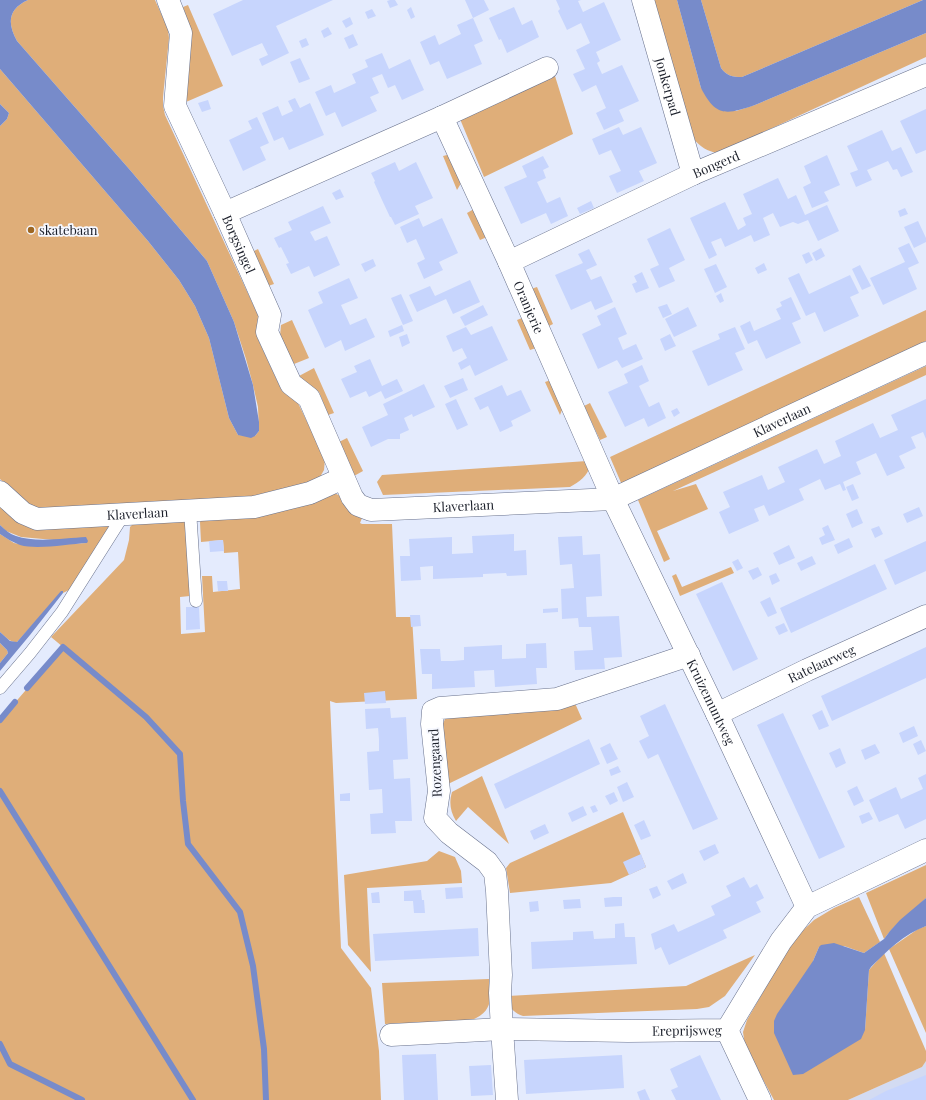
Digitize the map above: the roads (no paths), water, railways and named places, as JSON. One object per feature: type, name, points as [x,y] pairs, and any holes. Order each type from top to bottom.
[{"type":"street","name":"Borgsingel","points":[[168,0],[181,33],[175,106],[225,213],[270,315],[267,332],[291,384],[309,398],[343,478]]},
{"type":"street","name":"Jonkerpad","points":[[643,0],[693,174]]},
{"type":"street","points":[[225,213],[442,117],[547,68]]},
{"type":"street","name":"Bongerd","points":[[509,262],[693,174],[926,75]]},
{"type":"street","name":"Oranjerie","points":[[442,117],[509,262],[612,498]]},
{"type":"street","name":"Klaverlaan","points":[[0,492],[23,513],[37,519],[254,507],[310,493],[343,478],[352,497],[358,505],[371,510],[612,498],[926,353]]},
{"type":"street","name":"Kruizemuntweg","points":[[612,498],[689,655],[807,907]]},
{"type":"street","name":"Ratelaarweg","points":[[717,714],[814,667],[926,616]]},
{"type":"street","name":"Rozengaard","points":[[507,1100],[500,993],[501,975],[495,873],[487,862],[449,833],[435,818],[439,791],[432,724],[433,711],[440,708],[557,699],[689,655]]},
{"type":"street","name":"Ereprijsweg","points":[[391,1035],[502,1029],[628,1031],[727,1030],[781,941],[807,907],[926,850]]},
{"type":"street","points":[[727,1030],[760,1100]]},
{"type":"lane","points":[[190,510],[196,601]]},
{"type":"lane","points":[[0,688],[62,612],[124,514]]},
{"type":"water","points":[[0,0],[28,0],[16,8],[11,17],[12,28],[17,41],[130,170],[207,261],[234,322],[253,385],[259,422],[259,431],[255,436],[251,438],[238,435],[229,418],[209,338],[195,306],[179,280],[148,241],[0,69]]},
{"type":"water","points":[[677,0],[701,0],[721,68],[730,76],[735,77],[742,77],[923,0],[926,0],[926,33],[755,105],[729,112],[717,109],[706,97],[701,88]]},
{"type":"water","points":[[0,104],[9,113],[7,119],[0,126]]},
{"type":"water","points":[[0,525],[12,534],[24,538],[51,540],[86,537],[88,541],[87,543],[53,546],[35,547],[20,545],[0,534]]},
{"type":"water","points":[[61,591],[63,591],[63,593],[0,671],[0,663],[8,653],[0,643],[0,632],[10,641],[17,642]]},
{"type":"water","points":[[926,898],[926,926],[918,929],[896,944],[869,970],[865,1030],[861,1039],[803,1074],[793,1075],[774,1033],[774,1021],[777,1014],[813,961],[819,947],[821,945],[834,943],[864,953],[884,939],[900,920]]},
{"type":"waterway","points":[[27,688],[63,647],[146,717],[180,754],[188,844],[240,912],[253,966],[264,1049],[266,1100]]},
{"type":"waterway","points":[[0,720],[15,702]]},
{"type":"waterway","points":[[0,791],[193,1100]]},
{"type":"waterway","points":[[0,1044],[10,1064],[82,1100]]},
{"type":"place","name":"skatebaan","points":[[31,230]]}]
